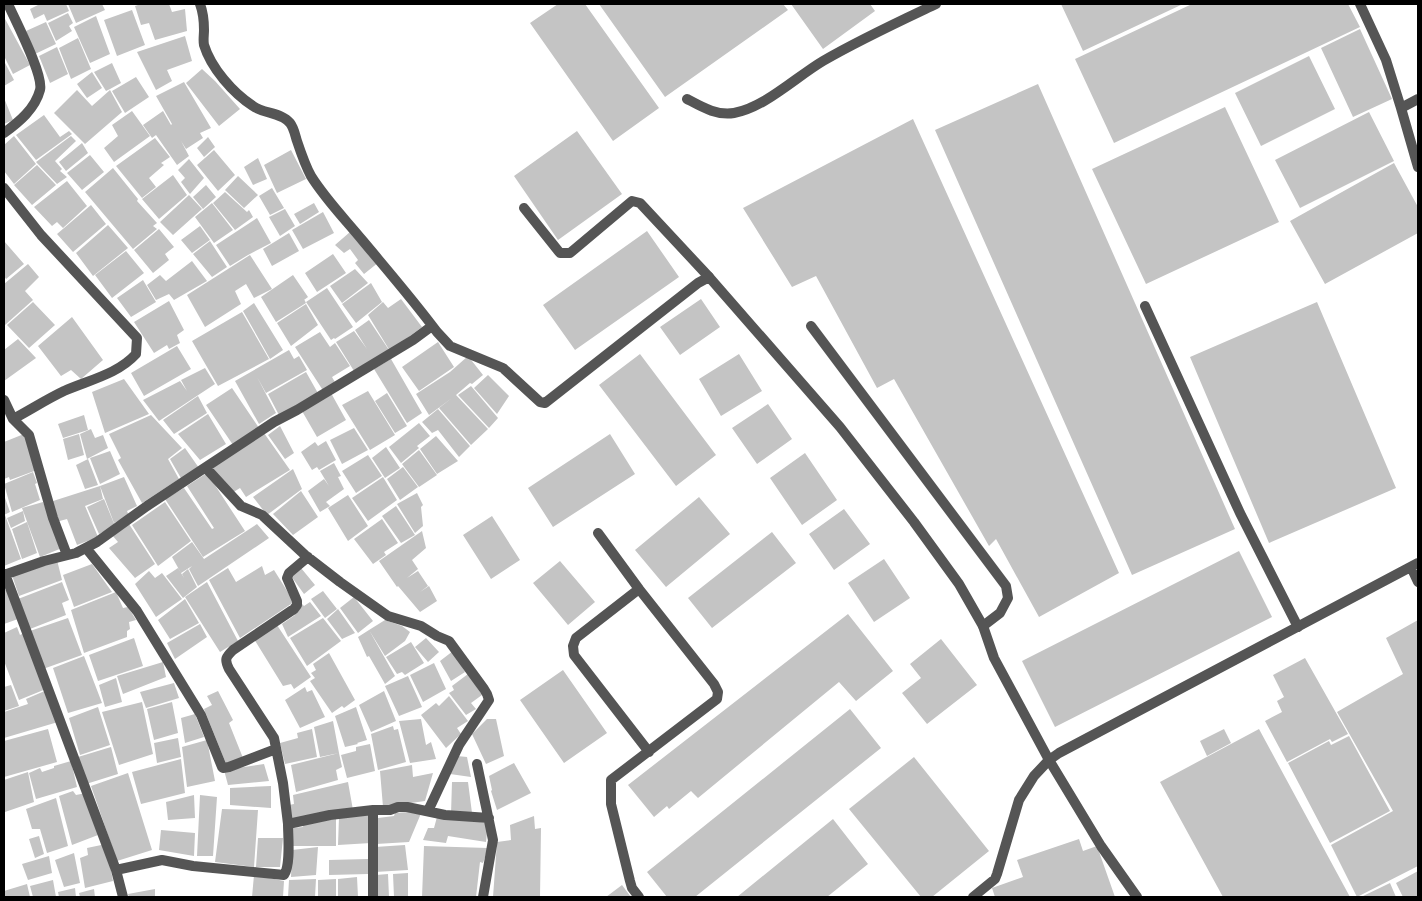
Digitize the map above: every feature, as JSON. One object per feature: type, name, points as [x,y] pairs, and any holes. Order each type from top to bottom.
[{"type":"street","points":[[4,133],[24,118],[41,88],[39,75],[8,4]]},
{"type":"street","points":[[200,4],[204,28],[204,43],[211,62],[244,100],[257,109],[275,114],[289,121],[310,175],[336,211],[362,239],[432,326],[450,346],[503,368],[540,402],[545,403],[698,283],[709,277]]},
{"type":"street","points":[[687,99],[714,113],[732,114],[750,109],[813,67],[846,48],[936,4]]},
{"type":"street","points":[[1360,4],[1386,60],[1418,167]]},
{"type":"street","points":[[1401,108],[1418,99]]},
{"type":"street","points":[[4,188],[41,235],[136,338],[136,354],[128,362],[103,376],[64,391],[13,419]]},
{"type":"street","points":[[524,208],[560,254],[570,253],[632,201],[640,203],[709,277],[846,435],[914,522],[959,584],[983,626],[994,658],[1049,760],[1101,846],[1137,897]]},
{"type":"street","points":[[1145,306],[1240,513],[1298,627]]},
{"type":"street","points":[[123,897],[116,870],[5,575],[44,561],[76,553],[97,542],[147,506],[274,422],[414,340],[432,326]]},
{"type":"street","points":[[811,326],[1006,586],[1008,598],[1000,613],[983,626]]},
{"type":"street","points":[[4,400],[13,419],[28,435],[53,518],[67,555]]},
{"type":"street","points":[[206,468],[241,506],[262,515],[308,557],[340,582],[388,616],[422,626],[436,636],[449,641],[488,694],[489,700],[459,745],[428,811]]},
{"type":"street","points":[[598,533],[639,589],[714,684],[718,692],[718,699],[612,780],[611,804],[632,888],[639,897]]},
{"type":"street","points":[[86,548],[137,611],[201,715],[222,767],[229,767],[276,749]]},
{"type":"street","points":[[116,870],[162,860],[193,866],[284,874],[287,871],[288,824],[283,783],[274,738],[229,669],[226,658],[233,650],[294,609],[297,601],[287,578],[308,557]]},
{"type":"street","points":[[973,897],[994,879],[997,874],[1019,800],[1034,776],[1049,760],[1414,565],[1418,582]]},
{"type":"street","points":[[639,589],[576,638],[573,646],[574,655],[649,752]]},
{"type":"street","points":[[477,764],[493,840],[483,897]]},
{"type":"street","points":[[288,824],[330,815],[390,810],[398,807],[407,807],[445,815],[489,818]]},
{"type":"street","points":[[373,810],[373,897]]},
{"type":"building","points":[[40,4],[66,4],[69,11],[47,21],[44,14],[34,19],[30,9]]},
{"type":"building","points":[[68,4],[102,4],[105,10],[76,23]]},
{"type":"building","points":[[141,4],[169,4],[172,12],[185,9],[187,31],[155,40],[149,23],[141,25],[135,6]]},
{"type":"building","points":[[558,4],[585,4],[659,108],[613,141],[530,23]]},
{"type":"building","points":[[599,4],[783,4],[788,10],[665,97]]},
{"type":"building","points":[[791,4],[870,4],[875,11],[823,49]]},
{"type":"building","points":[[1061,4],[1183,4],[1083,51]]},
{"type":"building","points":[[1192,4],[1348,4],[1360,27],[1114,143],[1075,59]]},
{"type":"building","points":[[132,10],[145,45],[117,56],[104,20]]},
{"type":"building","points":[[68,13],[73,23],[69,26],[72,31],[56,41],[48,23]]},
{"type":"building","points":[[96,16],[110,54],[90,63],[74,27]]},
{"type":"building","points":[[4,17],[30,65],[13,74],[4,56]]},
{"type":"building","points":[[46,22],[56,44],[35,54],[26,31]]},
{"type":"building","points":[[1360,29],[1392,99],[1353,117],[1321,48]]},
{"type":"building","points":[[185,36],[192,61],[167,70],[172,81],[156,90],[137,52]]},
{"type":"building","points":[[78,38],[91,69],[71,79],[59,48]]},
{"type":"building","points":[[57,47],[68,74],[50,83],[39,56]]},
{"type":"building","points":[[1309,56],[1335,109],[1261,146],[1235,93]]},
{"type":"building","points":[[4,61],[14,80],[4,86]]},
{"type":"building","points":[[112,63],[121,83],[106,91],[94,72]]},
{"type":"building","points":[[202,69],[240,109],[219,126],[186,83]]},
{"type":"building","points":[[92,72],[102,88],[87,98],[77,84]]},
{"type":"building","points":[[136,77],[149,97],[125,113],[112,91]]},
{"type":"building","points":[[184,82],[211,128],[200,133],[203,138],[186,149],[181,141],[189,156],[177,165],[156,135],[152,138],[143,125],[163,111],[172,124],[156,96]]},
{"type":"building","points":[[1038,84],[1235,529],[1132,575],[935,130]]},
{"type":"building","points":[[77,90],[92,106],[110,90],[122,112],[85,144],[54,113]]},
{"type":"building","points":[[4,98],[13,120],[4,124]]},
{"type":"building","points":[[1225,107],[1279,222],[1146,284],[1092,169]]},
{"type":"building","points":[[132,111],[150,136],[114,162],[104,148],[118,136],[112,125]]},
{"type":"building","points":[[1369,112],[1394,161],[1300,208],[1275,160]]},
{"type":"building","points":[[44,115],[60,137],[69,131],[72,134],[36,160],[16,135]]},
{"type":"building","points":[[913,119],[1119,573],[1039,617],[996,539],[989,546],[894,379],[877,388],[816,276],[792,287],[743,208]]},
{"type":"building","points":[[577,131],[622,194],[558,240],[514,176]]},
{"type":"building","points":[[14,136],[36,164],[14,184],[4,171],[4,145]]},
{"type":"building","points":[[71,136],[76,141],[55,161],[62,169],[60,171],[67,177],[57,184],[36,162]]},
{"type":"building","points":[[208,137],[215,147],[204,157],[197,148]]},
{"type":"building","points":[[155,138],[170,157],[161,163],[164,165],[149,178],[156,187],[142,198],[116,166]]},
{"type":"building","points":[[82,143],[88,153],[66,171],[59,162]]},
{"type":"building","points":[[214,150],[235,175],[218,191],[197,165]]},
{"type":"building","points":[[291,150],[306,179],[277,193],[264,165]]},
{"type":"building","points":[[90,155],[104,172],[82,190],[67,173]]},
{"type":"building","points":[[258,158],[267,179],[253,185],[244,167]]},
{"type":"building","points":[[189,159],[204,178],[190,194],[181,182],[185,178],[178,170]]},
{"type":"building","points":[[1394,163],[1418,207],[1418,233],[1325,284],[1290,221]]},
{"type":"building","points":[[37,165],[56,185],[32,205],[14,185]]},
{"type":"building","points":[[113,168],[138,199],[137,201],[157,223],[153,226],[157,229],[133,249],[85,192]]},
{"type":"building","points":[[173,175],[187,195],[159,219],[142,199]]},
{"type":"building","points":[[238,176],[258,195],[244,208],[225,190]]},
{"type":"building","points":[[67,181],[87,206],[63,228],[57,222],[52,226],[34,207]]},
{"type":"building","points":[[206,185],[216,197],[203,209],[193,197]]},
{"type":"building","points":[[272,188],[284,208],[270,215],[259,196]]},
{"type":"building","points":[[225,192],[247,212],[249,210],[253,217],[235,230],[213,203]]},
{"type":"building","points":[[189,195],[202,209],[173,235],[160,222]]},
{"type":"building","points":[[212,203],[233,230],[214,243],[195,217]]},
{"type":"building","points":[[314,203],[319,212],[300,224],[294,214]]},
{"type":"building","points":[[91,205],[106,224],[73,252],[57,234]]},
{"type":"building","points":[[285,209],[295,226],[280,236],[269,217]]},
{"type":"building","points":[[323,212],[334,233],[303,249],[292,230]]},
{"type":"building","points":[[257,218],[271,243],[230,266],[216,245]]},
{"type":"building","points":[[108,225],[128,248],[93,276],[76,253]]},
{"type":"building","points":[[200,226],[210,240],[192,253],[181,240]]},
{"type":"building","points":[[159,229],[174,247],[165,254],[169,260],[153,273],[134,250]]},
{"type":"building","points":[[647,231],[679,277],[575,350],[543,305]]},
{"type":"building","points":[[350,232],[379,262],[364,274],[355,263],[358,260],[350,249],[344,253],[335,245]]},
{"type":"building","points":[[289,233],[299,251],[272,266],[263,249]]},
{"type":"building","points":[[4,241],[24,264],[6,279],[4,276]]},
{"type":"building","points":[[210,241],[227,267],[212,277],[193,254]]},
{"type":"building","points":[[126,251],[144,273],[112,298],[95,275]]},
{"type":"building","points":[[333,254],[346,273],[317,292],[305,273]]},
{"type":"building","points":[[250,255],[272,289],[254,298],[246,284],[235,291],[241,304],[205,327],[187,295]]},
{"type":"building","points":[[192,261],[207,281],[174,300],[169,294],[156,300],[147,285],[160,275],[166,281]]},
{"type":"building","points":[[28,264],[39,277],[25,291],[33,300],[5,325],[4,284]]},
{"type":"building","points":[[355,269],[368,283],[342,303],[330,286]]},
{"type":"building","points":[[293,275],[308,297],[304,300],[306,303],[276,322],[261,297]]},
{"type":"building","points":[[143,280],[156,302],[131,317],[117,298]]},
{"type":"building","points":[[371,283],[382,302],[356,323],[342,304]]},
{"type":"building","points":[[327,288],[353,327],[331,340],[306,302]]},
{"type":"building","points":[[401,299],[422,327],[390,351],[368,315],[383,302],[388,308]]},
{"type":"building","points":[[701,299],[720,327],[680,355],[660,327]]},
{"type":"building","points":[[169,301],[184,330],[177,335],[180,343],[169,349],[167,345],[154,353],[134,322]]},
{"type":"building","points":[[33,302],[55,325],[29,348],[7,325]]},
{"type":"building","points":[[1317,302],[1396,488],[1269,543],[1190,357]]},
{"type":"building","points":[[254,303],[283,350],[270,359],[243,311]]},
{"type":"building","points":[[306,304],[318,325],[291,346],[277,323]]},
{"type":"building","points":[[242,312],[269,359],[218,386],[192,341]]},
{"type":"building","points":[[72,317],[103,360],[81,379],[71,370],[61,376],[38,346]]},
{"type":"building","points":[[369,320],[389,350],[354,371],[336,342],[354,331],[367,349],[355,330]]},
{"type":"building","points":[[320,332],[330,347],[335,343],[350,366],[332,377],[336,384],[324,392],[295,347]]},
{"type":"building","points":[[18,339],[36,358],[4,381],[4,350]]},
{"type":"building","points":[[438,342],[454,367],[419,391],[402,367]]},
{"type":"building","points":[[177,346],[191,369],[144,396],[131,373]]},
{"type":"building","points":[[289,350],[294,359],[299,356],[307,370],[266,393],[257,377],[276,413],[259,424],[235,381]]},
{"type":"building","points":[[640,354],[716,455],[676,486],[599,385]]},
{"type":"building","points":[[739,354],[762,391],[721,416],[699,379]]},
{"type":"building","points":[[468,356],[483,375],[456,395],[488,429],[471,445],[439,408],[452,398],[429,415],[416,394],[450,372]]},
{"type":"building","points":[[391,359],[422,413],[407,423],[374,369]]},
{"type":"building","points":[[205,368],[215,384],[159,421],[143,400],[180,381],[187,391],[181,380]]},
{"type":"building","points":[[306,372],[319,395],[280,417],[268,394]]},
{"type":"building","points":[[488,375],[509,396],[497,414],[474,388]]},
{"type":"building","points":[[124,379],[149,414],[105,433],[92,392]]},
{"type":"building","points":[[471,386],[498,418],[489,428],[458,395]]},
{"type":"building","points":[[232,388],[259,428],[233,445],[206,405]]},
{"type":"building","points":[[368,391],[395,435],[370,450],[342,405]]},
{"type":"building","points":[[331,393],[346,420],[317,437],[302,411]]},
{"type":"building","points":[[387,393],[407,426],[395,433],[375,401]]},
{"type":"building","points":[[198,396],[207,413],[174,434],[163,420]]},
{"type":"building","points":[[768,404],[792,439],[757,464],[732,428]]},
{"type":"building","points":[[438,409],[470,446],[459,457],[438,430],[432,433],[422,422]]},
{"type":"building","points":[[208,414],[226,444],[200,460],[178,434]]},
{"type":"building","points":[[84,415],[88,430],[63,438],[58,424]]},
{"type":"building","points":[[151,415],[182,448],[168,459],[179,479],[142,503],[118,460],[121,458],[109,434]]},
{"type":"building","points":[[419,423],[430,436],[417,446],[419,448],[401,463],[389,447]]},
{"type":"building","points":[[280,426],[294,453],[285,459],[268,435]]},
{"type":"building","points":[[354,428],[368,450],[342,464],[330,440]]},
{"type":"building","points":[[91,429],[95,438],[103,435],[108,448],[87,459],[80,434]]},
{"type":"building","points":[[264,433],[290,470],[246,497],[240,488],[232,493],[209,469]]},
{"type":"building","points":[[24,434],[37,470],[10,480],[9,477],[4,479],[4,442]]},
{"type":"building","points":[[79,434],[84,455],[68,460],[63,439]]},
{"type":"building","points":[[610,434],[635,474],[553,527],[528,488]]},
{"type":"building","points":[[436,436],[458,461],[437,474],[420,449]]},
{"type":"building","points":[[326,441],[336,460],[319,470],[317,467],[312,470],[301,452],[315,442],[318,446]]},
{"type":"building","points":[[386,447],[400,468],[385,478],[372,458]]},
{"type":"building","points":[[185,448],[199,468],[182,480],[170,459]]},
{"type":"building","points":[[419,450],[437,475],[419,487],[402,464]]},
{"type":"building","points":[[110,451],[120,474],[100,484],[90,458]]},
{"type":"building","points":[[805,453],[837,500],[802,525],[770,478]]},
{"type":"building","points":[[368,455],[382,476],[356,493],[342,471]]},
{"type":"building","points":[[88,459],[98,485],[85,489],[76,465]]},
{"type":"building","points":[[334,463],[341,476],[338,477],[344,489],[326,502],[330,506],[320,512],[308,491],[324,479],[329,486],[320,471]]},
{"type":"building","points":[[403,467],[418,487],[400,500],[387,479]]},
{"type":"building","points":[[293,469],[302,489],[267,515],[253,497]]},
{"type":"building","points":[[33,472],[40,500],[12,512],[4,484]]},
{"type":"building","points":[[207,473],[245,531],[203,557],[165,499],[184,488],[212,529],[214,528],[187,486]]},
{"type":"building","points":[[124,477],[137,506],[127,511],[129,516],[114,523],[100,486]]},
{"type":"building","points":[[383,477],[397,500],[368,521],[352,498]]},
{"type":"building","points":[[100,486],[103,499],[85,506],[98,537],[77,545],[67,519],[56,522],[50,502]]},
{"type":"building","points":[[301,491],[318,517],[293,535],[273,514]]},
{"type":"building","points":[[417,493],[423,505],[421,507],[423,526],[415,533],[397,504]]},
{"type":"building","points":[[4,495],[10,512],[4,515]]},
{"type":"building","points":[[348,495],[368,526],[348,541],[328,508]]},
{"type":"building","points":[[699,497],[730,534],[666,587],[635,550]]},
{"type":"building","points":[[104,499],[115,526],[99,534],[87,507]]},
{"type":"building","points":[[43,502],[62,548],[40,557],[22,508]]},
{"type":"building","points":[[165,502],[191,541],[158,566],[132,525]]},
{"type":"building","points":[[396,506],[415,535],[401,543],[382,516]]},
{"type":"building","points":[[844,509],[870,544],[834,570],[809,534]]},
{"type":"building","points":[[23,511],[25,521],[11,528],[7,518]]},
{"type":"building","points":[[4,516],[21,559],[4,566]]},
{"type":"building","points":[[492,516],[520,560],[491,579],[463,535]]},
{"type":"building","points":[[382,519],[398,543],[384,552],[386,555],[373,564],[354,539]]},
{"type":"building","points":[[27,522],[37,553],[22,559],[12,529]]},
{"type":"building","points":[[129,524],[155,564],[135,578],[109,548],[118,542],[112,535]]},
{"type":"building","points":[[257,524],[269,538],[198,586],[189,569],[192,566],[181,573],[172,557],[192,542],[204,559]]},
{"type":"building","points":[[422,531],[426,548],[412,560],[418,569],[407,578],[418,571],[428,586],[420,592],[429,586],[437,601],[420,612],[397,587],[379,561]]},
{"type":"building","points":[[772,532],[796,563],[712,628],[688,598]]},
{"type":"building","points":[[1239,551],[1272,617],[1055,727],[1022,661]]},
{"type":"building","points":[[884,559],[910,598],[874,622],[848,583]]},
{"type":"building","points":[[57,560],[62,580],[19,596],[12,575]]},
{"type":"building","points":[[560,561],[595,602],[568,625],[533,583]]},
{"type":"building","points":[[92,564],[112,592],[74,607],[63,575]]},
{"type":"building","points":[[262,566],[265,575],[274,570],[294,602],[240,638],[209,580],[228,568],[236,582]]},
{"type":"building","points":[[178,568],[184,578],[182,574],[188,569],[197,587],[183,598],[166,576]]},
{"type":"building","points":[[301,568],[315,585],[304,594],[291,576]]},
{"type":"building","points":[[149,571],[155,578],[162,573],[182,599],[156,617],[135,584]]},
{"type":"building","points":[[62,582],[69,600],[62,603],[66,615],[30,629],[18,599]]},
{"type":"building","points":[[207,582],[238,641],[220,652],[185,597]]},
{"type":"building","points":[[9,589],[18,619],[4,624],[4,590]]},
{"type":"building","points":[[323,591],[337,609],[325,618],[311,599]]},
{"type":"building","points":[[116,592],[123,608],[128,607],[136,620],[129,622],[130,629],[127,631],[127,637],[84,653],[71,610]]},
{"type":"building","points":[[354,597],[373,621],[358,633],[340,608]]},
{"type":"building","points":[[185,599],[199,623],[170,639],[158,620]]},
{"type":"building","points":[[310,602],[321,616],[288,637],[282,624],[295,615],[292,611],[302,604],[304,606]]},
{"type":"building","points":[[338,609],[355,633],[342,639],[327,619]]},
{"type":"building","points":[[848,614],[893,671],[856,701],[839,682],[698,798],[691,791],[669,809],[667,806],[654,817],[628,785]]},
{"type":"building","points":[[68,618],[82,655],[43,669],[30,631]]},
{"type":"building","points":[[323,618],[341,641],[307,666],[290,638]]},
{"type":"building","points":[[385,620],[402,626],[410,632],[405,641],[385,656],[369,630]]},
{"type":"building","points":[[1418,620],[1418,866],[1357,897],[1331,845],[1393,811],[1337,712],[1403,674],[1386,638]]},
{"type":"building","points":[[200,624],[207,637],[175,659],[167,643]]},
{"type":"building","points":[[277,625],[311,677],[294,689],[291,684],[283,686],[254,639]]},
{"type":"building","points":[[17,627],[20,635],[24,633],[46,689],[19,700],[4,661],[4,633]]},
{"type":"building","points":[[369,630],[395,676],[385,684],[369,656],[367,657],[358,637]]},
{"type":"building","points":[[134,638],[143,666],[98,681],[89,655]]},
{"type":"building","points":[[426,638],[439,652],[428,662],[415,647]]},
{"type":"building","points":[[941,639],[977,685],[927,724],[902,693],[921,678],[910,664]]},
{"type":"building","points":[[411,642],[424,663],[405,675],[402,672],[397,674],[386,657]]},
{"type":"building","points":[[453,651],[465,672],[451,681],[440,661]]},
{"type":"building","points":[[329,653],[355,700],[344,708],[342,706],[332,713],[310,681],[315,678],[311,673],[316,670],[313,664]]},
{"type":"building","points":[[84,656],[102,703],[68,713],[53,668]]},
{"type":"building","points":[[1305,658],[1348,734],[1332,742],[1330,739],[1287,762],[1265,721],[1282,712],[1277,701],[1284,697],[1273,675]]},
{"type":"building","points":[[163,662],[166,677],[123,694],[117,676]]},
{"type":"building","points":[[434,663],[446,689],[423,702],[410,675]]},
{"type":"building","points":[[563,670],[607,733],[564,763],[520,700]]},
{"type":"building","points":[[468,674],[482,695],[471,703],[476,709],[466,715],[449,693],[454,690],[452,686]]},
{"type":"building","points":[[408,676],[422,707],[399,716],[385,686]]},
{"type":"building","points":[[116,678],[122,702],[105,707],[99,685]]},
{"type":"building","points":[[174,683],[179,698],[146,708],[140,692]]},
{"type":"building","points":[[11,685],[19,706],[4,711],[4,687]]},
{"type":"building","points":[[305,687],[307,692],[312,690],[325,717],[300,728],[285,700]]},
{"type":"building","points":[[47,690],[58,722],[4,738],[4,712],[28,704],[26,699]]},
{"type":"building","points":[[218,691],[233,720],[229,723],[243,758],[227,766],[204,709],[212,705],[207,696]]},
{"type":"building","points":[[384,691],[396,721],[371,732],[359,705]]},
{"type":"building","points":[[449,696],[468,721],[457,728],[461,734],[446,748],[421,715],[436,703],[439,706]]},
{"type":"building","points":[[142,702],[153,754],[119,765],[102,712]]},
{"type":"building","points":[[172,702],[178,733],[154,740],[147,709]]},
{"type":"building","points":[[98,707],[110,745],[80,755],[69,718]]},
{"type":"building","points":[[356,707],[367,740],[345,747],[335,716]]},
{"type":"building","points":[[850,709],[881,748],[695,897],[667,897],[647,872]]},
{"type":"building","points":[[195,714],[204,737],[185,743],[181,718]]},
{"type":"building","points":[[421,719],[426,745],[431,742],[436,759],[410,763],[399,721]]},
{"type":"building","points":[[487,719],[496,719],[504,756],[486,764],[472,734]]},
{"type":"building","points":[[333,721],[339,753],[320,757],[314,727]]},
{"type":"building","points":[[393,726],[394,730],[398,729],[406,762],[378,770],[371,734]]},
{"type":"building","points":[[48,729],[57,762],[4,777],[4,741]]},
{"type":"building","points":[[312,729],[317,757],[285,764],[280,743],[298,738],[297,733]]},
{"type":"building","points":[[1224,729],[1231,743],[1207,756],[1200,741]]},
{"type":"building","points":[[1259,729],[1350,897],[1223,897],[1160,782]]},
{"type":"building","points":[[1349,736],[1390,811],[1330,843],[1288,763],[1329,741],[1331,745]]},
{"type":"building","points":[[178,738],[181,757],[157,763],[154,743]]},
{"type":"building","points":[[207,740],[215,781],[187,787],[182,747]]},
{"type":"building","points":[[370,744],[375,771],[347,778],[341,755],[356,751],[356,747]]},
{"type":"building","points":[[111,747],[118,774],[86,784],[78,757]]},
{"type":"building","points":[[339,753],[342,767],[336,770],[338,780],[296,792],[291,765]]},
{"type":"building","points":[[457,756],[467,757],[471,777],[450,774]]},
{"type":"building","points":[[914,757],[989,851],[932,897],[921,897],[849,809]]},
{"type":"building","points":[[181,759],[185,793],[141,804],[132,772]]},
{"type":"building","points":[[71,761],[77,787],[36,799],[29,773],[40,768],[42,772]]},
{"type":"building","points":[[514,763],[531,793],[497,810],[489,776]]},
{"type":"building","points":[[264,764],[269,781],[228,785],[224,770]]},
{"type":"building","points":[[412,765],[413,777],[433,773],[425,801],[383,807],[380,771]]},
{"type":"building","points":[[28,772],[34,802],[5,812],[4,780]]},
{"type":"building","points":[[128,773],[152,850],[117,861],[91,786]]},
{"type":"building","points":[[348,782],[353,810],[291,821],[289,805],[294,804],[293,795]]},
{"type":"building","points":[[452,782],[468,782],[472,813],[451,814]]},
{"type":"building","points":[[271,786],[271,808],[230,805],[230,788]]},
{"type":"building","points":[[73,791],[76,795],[86,793],[98,835],[72,845],[59,796]]},
{"type":"building","points":[[194,795],[195,818],[168,820],[166,802]]},
{"type":"building","points":[[200,795],[217,797],[213,856],[197,856]]},
{"type":"building","points":[[56,798],[68,846],[47,853],[40,829],[32,829],[26,809]]},
{"type":"building","points":[[222,809],[258,810],[254,867],[215,862]]},
{"type":"building","points":[[422,811],[409,842],[376,844],[378,818],[394,816],[395,813]]},
{"type":"building","points":[[372,813],[371,843],[338,845],[339,817]]},
{"type":"building","points":[[534,816],[535,829],[541,828],[540,897],[493,897],[497,842],[511,840],[510,825]]},
{"type":"building","points":[[437,817],[488,823],[486,842],[448,836],[446,843],[423,840],[428,828],[434,828]]},
{"type":"building","points":[[336,819],[336,846],[293,846],[293,828],[303,827],[304,822]]},
{"type":"building","points":[[833,819],[868,864],[827,897],[737,897]]},
{"type":"building","points":[[161,830],[195,833],[194,856],[159,850]]},
{"type":"building","points":[[39,836],[44,854],[35,858],[29,839]]},
{"type":"building","points":[[258,838],[283,838],[280,867],[256,867]]},
{"type":"building","points":[[1079,839],[1083,851],[1097,846],[1115,897],[995,897],[992,888],[1023,877],[1017,860]]},
{"type":"building","points":[[106,844],[113,881],[85,888],[80,858],[88,855],[87,848]]},
{"type":"building","points":[[405,845],[408,870],[375,872],[375,847]]},
{"type":"building","points":[[424,846],[488,848],[483,863],[480,862],[476,897],[422,897]]},
{"type":"building","points":[[318,847],[316,875],[291,877],[292,850]]},
{"type":"building","points":[[74,853],[80,883],[64,887],[55,860]]},
{"type":"building","points":[[49,856],[52,873],[28,880],[22,864]]},
{"type":"building","points":[[368,859],[368,874],[329,875],[329,860]]},
{"type":"building","points":[[1418,871],[1418,897],[1403,897],[1396,883]]},
{"type":"building","points":[[408,873],[408,897],[394,897],[393,874]]},
{"type":"building","points":[[388,874],[389,897],[377,897],[376,875]]},
{"type":"building","points":[[254,875],[284,881],[283,897],[252,897]]},
{"type":"building","points":[[357,877],[358,897],[338,897],[338,879]]},
{"type":"building","points":[[316,879],[315,897],[288,897],[289,880]]},
{"type":"building","points":[[336,879],[336,897],[318,897],[318,880]]},
{"type":"building","points":[[53,880],[56,897],[33,897],[30,886]]},
{"type":"building","points":[[1390,883],[1396,897],[1361,897]]},
{"type":"building","points":[[27,884],[30,897],[4,897],[4,891]]},
{"type":"building","points":[[622,885],[631,897],[606,897]]},
{"type":"building","points":[[75,888],[76,897],[59,897],[58,892]]},
{"type":"building","points":[[94,889],[95,897],[80,897],[79,893]]},
{"type":"building","points":[[155,889],[155,897],[129,897],[128,894]]}]
